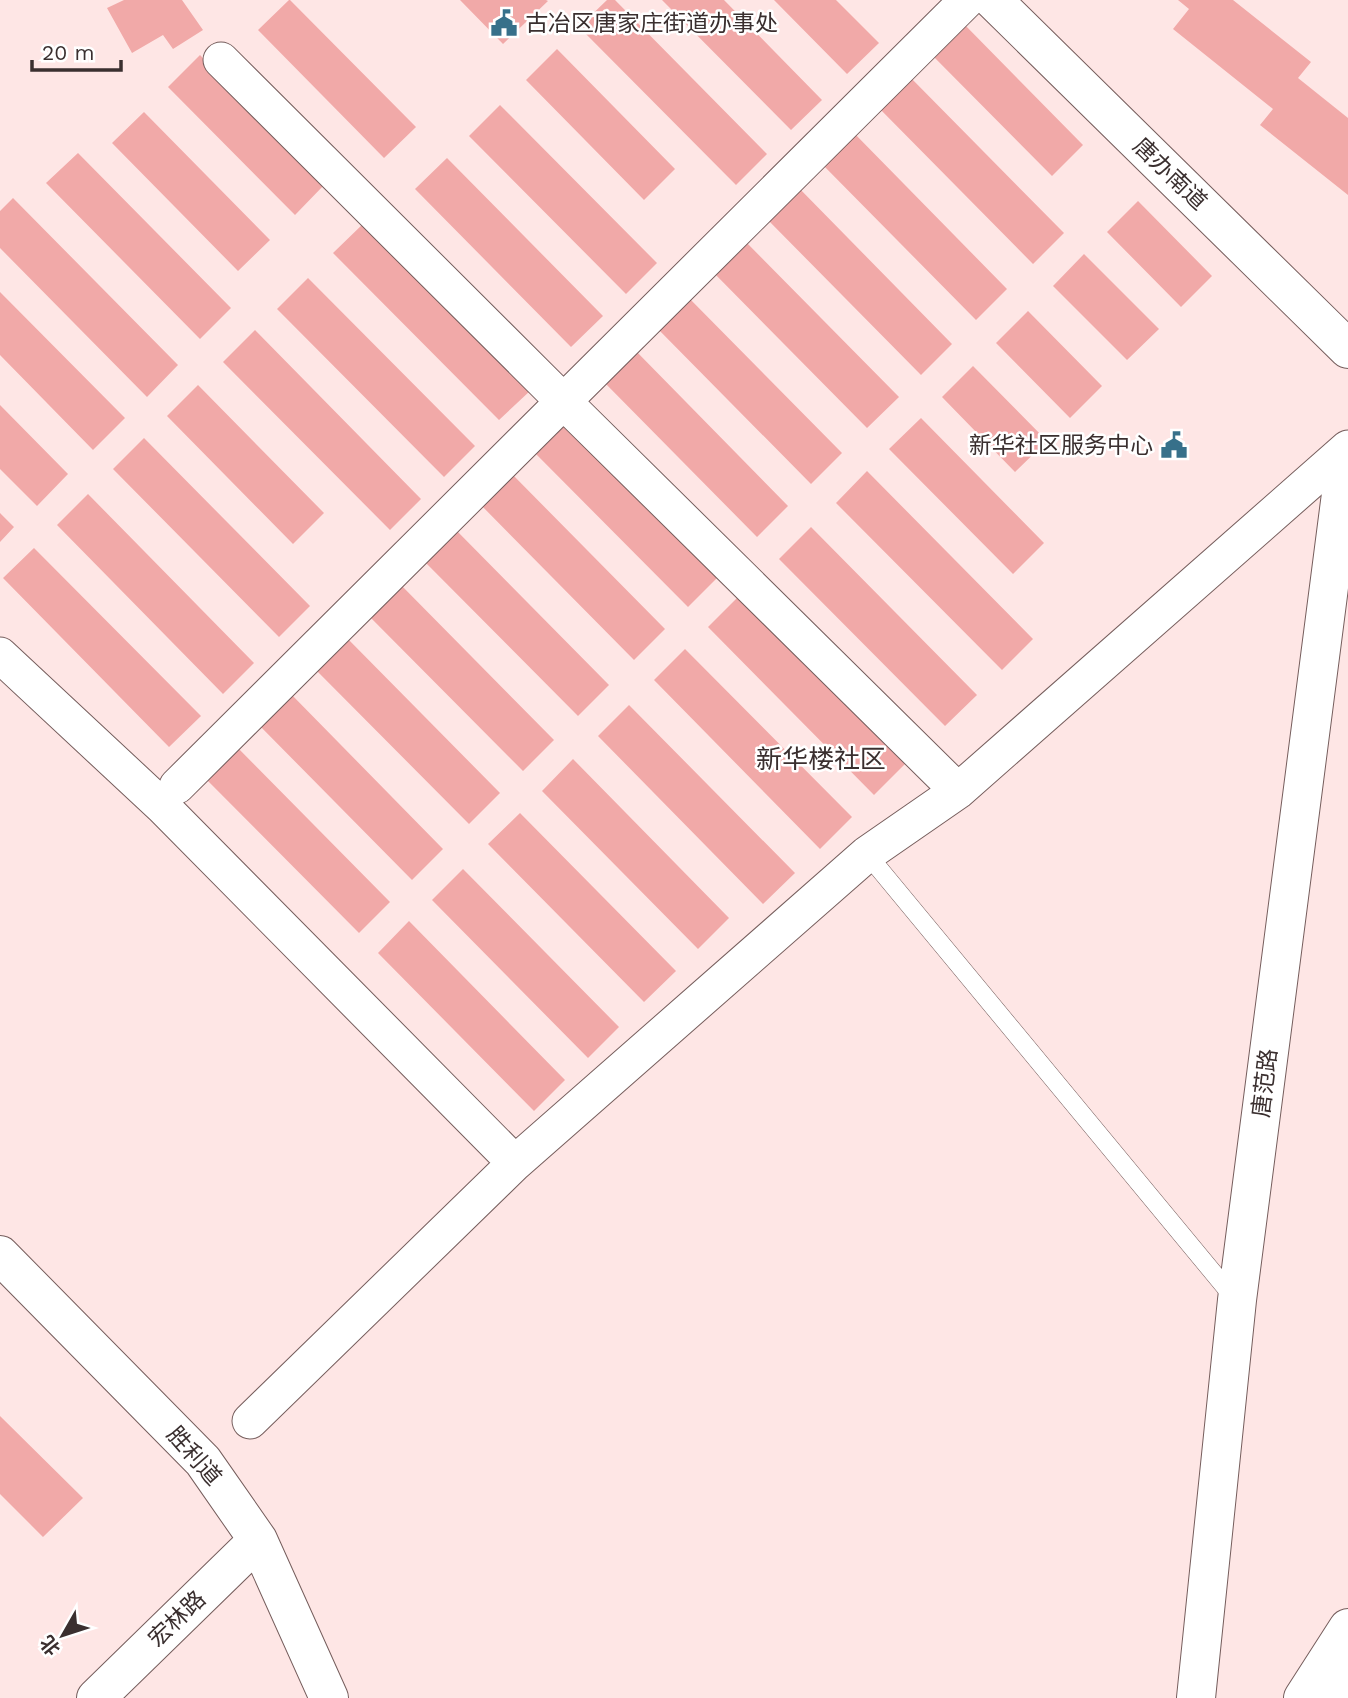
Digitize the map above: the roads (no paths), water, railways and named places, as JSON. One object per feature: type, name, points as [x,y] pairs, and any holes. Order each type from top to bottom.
[{"type":"street","points":[[177,786],[967,0]]},
{"type":"street","name":"唐办南道","points":[[993,0],[1348,349]]},
{"type":"street","points":[[221,60],[958,791]]},
{"type":"street","points":[[250,1421],[515,1163],[867,854],[958,791],[1348,448]]},
{"type":"street","name":"唐范路","points":[[1196,1698],[1237,1300],[1341,494],[1348,471]]},
{"type":"street","points":[[0,655],[163,807],[515,1163]]},
{"type":"street","name":"胜利道","points":[[0,1255],[203,1461],[258,1540],[329,1698]]},
{"type":"street","name":"宏林路","points":[[96,1698],[258,1540]]},
{"type":"street","points":[[1303,1698],[1348,1628]]},
{"type":"street","points":[[1338,1698],[1348,1682]]},
{"type":"lane","points":[[867,854],[1237,1300]]},
{"type":"place","name":"古冶区唐家庄街道办事处","points":[[504,23]]},
{"type":"place","name":"新华社区服务中心","points":[[1174,445]]},
{"type":"district","name":"新华楼社区","points":[[821,759]]}]
